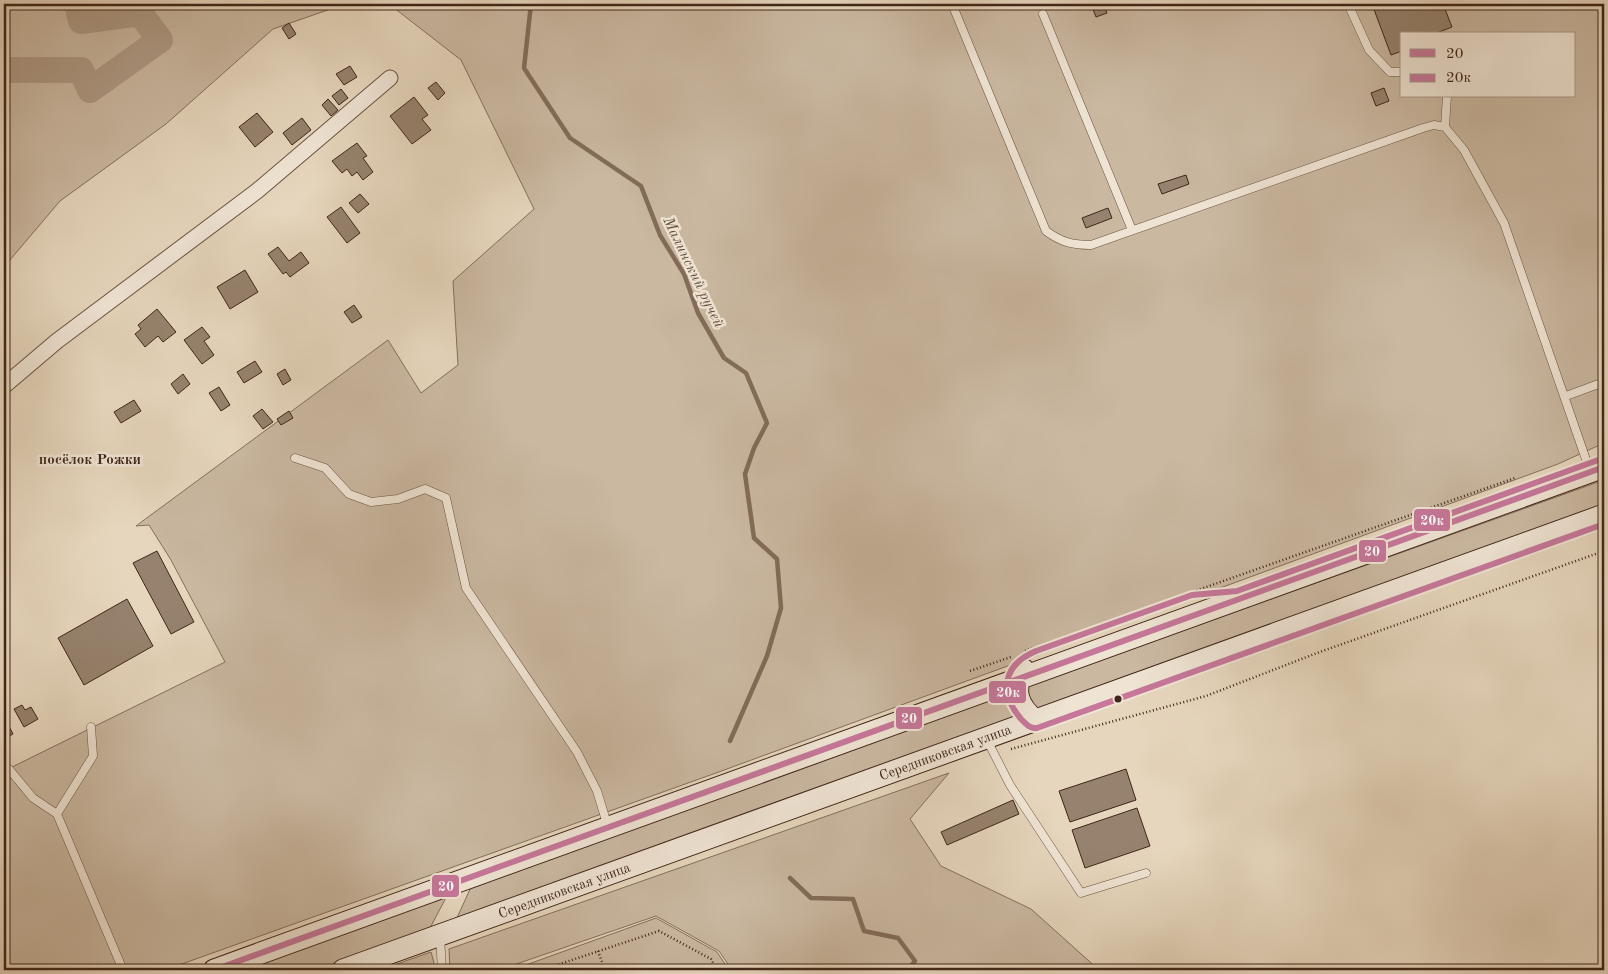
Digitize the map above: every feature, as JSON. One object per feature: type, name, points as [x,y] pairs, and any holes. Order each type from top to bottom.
[{"type":"street","points":[[4,386],[57,340],[257,191],[390,78]]},
{"type":"street","points":[[214,970],[1597,470]]},
{"type":"street","name":"Середниковская улица","points":[[343,970],[1604,514]]},
{"type":"street","points":[[1018,679],[1016,694],[1020,705],[1035,720]]},
{"type":"lane","points":[[952,4],[1046,231],[1072,245],[1091,245],[1423,128],[1434,125],[1444,127],[1464,150],[1504,222],[1566,396],[1597,470]]},
{"type":"lane","points":[[1348,4],[1369,50],[1390,72],[1400,72]]},
{"type":"lane","points":[[1043,14],[1132,230]]},
{"type":"lane","points":[[1444,127],[1447,98]]},
{"type":"lane","points":[[1566,396],[1604,382]]},
{"type":"lane","points":[[295,458],[325,468],[349,494],[371,502],[398,499],[425,489],[446,498],[466,588],[577,752],[597,791],[608,828]]},
{"type":"lane","points":[[57,814],[93,756],[91,726]]},
{"type":"lane","points":[[985,738],[1010,785],[1081,893],[1146,873]]},
{"type":"lane","points":[[8,769],[33,798],[57,814],[123,970]]},
{"type":"lane","points":[[440,935],[442,970]]},
{"type":"path","points":[[970,671],[1519,477]]},
{"type":"path","points":[[1007,750],[1206,696],[1317,653],[1604,551]]},
{"type":"path","points":[[542,970],[659,931],[711,959],[716,970]]},
{"type":"path","points":[[598,951],[605,970]]},
{"type":"shaded area","points":[[4,4],[345,4],[273,29],[166,124],[60,201],[4,267]]},
{"type":"shaded area","points":[[389,4],[1604,4],[1604,443],[1558,464],[716,773],[165,970],[4,970],[4,771],[225,662],[171,560],[149,525],[136,526],[388,340],[421,393],[458,365],[453,281],[534,209],[461,60]]},
{"type":"shaded area","points":[[1604,480],[1604,510],[456,920],[472,885]]},
{"type":"shaded area","points":[[949,773],[910,819],[941,866],[1031,909],[1099,970],[732,970],[719,951],[656,916],[499,970],[450,970],[449,949]]},
{"type":"shaded area","points":[[449,892],[430,928],[317,970],[235,970]]},
{"type":"shaded area","points":[[656,918],[717,952],[729,970],[512,970]]},
{"type":"shaded area","points":[[431,952],[436,970],[380,970]]},
{"type":"building","points":[[1091,4],[1111,4],[1104,6],[1107,13],[1096,17]]},
{"type":"building","points":[[1372,4],[1443,4],[1452,27],[1439,32],[1400,32],[1400,52],[1391,55]]},
{"type":"building","points":[[289,23],[296,34],[289,39],[282,28]]},
{"type":"building","points":[[350,66],[357,77],[344,85],[336,74]]},
{"type":"building","points":[[436,82],[445,93],[438,100],[428,88]]},
{"type":"building","points":[[1384,88],[1389,101],[1376,106],[1371,93]]},
{"type":"building","points":[[341,89],[348,98],[339,105],[332,96]]},
{"type":"building","points":[[414,97],[428,115],[422,119],[431,130],[412,144],[390,116]]},
{"type":"building","points":[[328,99],[338,110],[331,116],[322,105]]},
{"type":"building","points":[[257,113],[273,132],[255,147],[239,127]]},
{"type":"building","points":[[302,118],[311,130],[292,145],[283,133]]},
{"type":"building","points":[[357,143],[367,156],[363,158],[373,172],[363,180],[357,172],[352,176],[347,169],[342,173],[332,161]]},
{"type":"building","points":[[1186,175],[1189,184],[1162,194],[1158,184]]},
{"type":"building","points":[[360,194],[369,204],[358,213],[349,203]]},
{"type":"building","points":[[341,207],[360,233],[347,243],[327,217]]},
{"type":"building","points":[[1108,208],[1112,218],[1086,228],[1082,218]]},
{"type":"building","points":[[278,247],[289,261],[301,252],[309,263],[290,277],[286,272],[283,274],[268,254]]},
{"type":"building","points":[[245,270],[258,292],[230,309],[217,287]]},
{"type":"building","points":[[354,305],[362,317],[352,323],[344,312]]},
{"type":"building","points":[[157,309],[176,332],[163,342],[158,336],[145,347],[135,334],[141,329],[138,325]]},
{"type":"building","points":[[202,327],[210,337],[204,341],[214,355],[202,364],[184,340]]},
{"type":"building","points":[[255,361],[262,372],[244,383],[237,372]]},
{"type":"building","points":[[285,369],[291,380],[283,385],[277,374]]},
{"type":"building","points":[[183,374],[190,384],[178,394],[171,384]]},
{"type":"building","points":[[219,387],[230,405],[221,411],[209,393]]},
{"type":"building","points":[[134,400],[141,411],[121,423],[114,412]]},
{"type":"building","points":[[262,409],[273,422],[263,429],[253,416]]},
{"type":"building","points":[[289,411],[293,418],[281,425],[277,419]]},
{"type":"building","points":[[157,551],[194,622],[171,634],[133,563]]},
{"type":"building","points":[[127,599],[153,646],[84,685],[58,638]]},
{"type":"building","points":[[22,705],[25,710],[31,707],[38,719],[24,727],[14,709]]},
{"type":"building","points":[[4,717],[13,734],[4,739]]},
{"type":"building","points":[[1126,769],[1136,800],[1070,822],[1059,791]]},
{"type":"building","points":[[1013,800],[1019,814],[947,845],[941,832]]},
{"type":"building","points":[[1137,808],[1150,846],[1085,868],[1072,830]]},
{"type":"waterway","points":[[4,70],[81,70],[90,90],[160,40],[140,13],[81,21],[77,4]]},
{"type":"waterway","name":"Малинский ручей","points":[[531,4],[524,68],[570,138],[641,186],[660,235],[684,274],[698,313],[724,358],[746,373],[767,423],[754,448],[745,474],[754,538],[777,559],[781,608],[767,656],[730,741]]},
{"type":"waterway","name":"Малинский ручей","points":[[790,878],[811,898],[853,899],[864,931],[898,938],[915,961],[908,970]]},
{"type":"transit line","name":"20к","points":[[1601,459],[1237,591],[1192,595],[1036,651],[1016,664],[1011,672],[1007,689],[1009,699],[1021,719],[1030,727],[1037,728],[1604,524]]},
{"type":"transit line","name":"20","points":[[214,970],[1604,467]]},
{"type":"district","name":"посёлок Рожки","points":[[90,459]]}]
